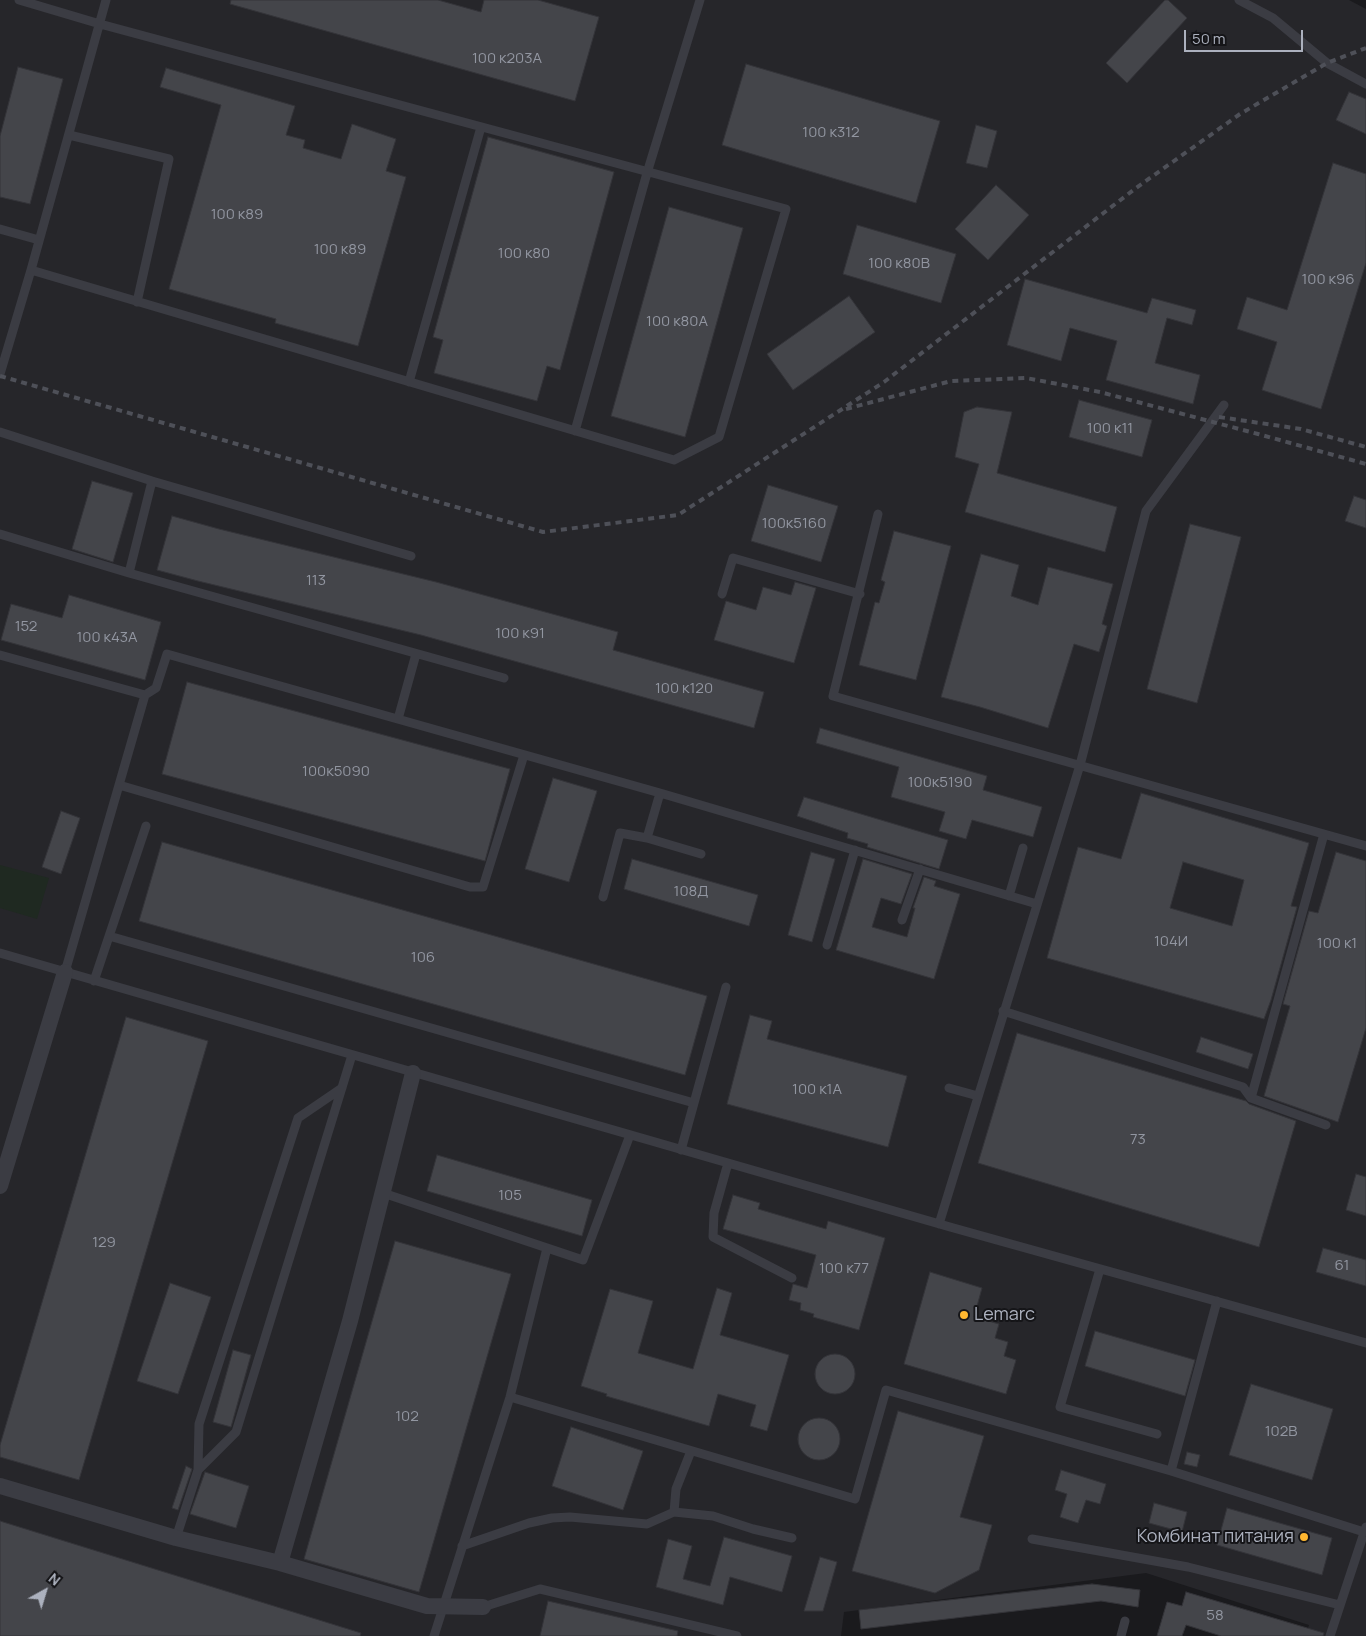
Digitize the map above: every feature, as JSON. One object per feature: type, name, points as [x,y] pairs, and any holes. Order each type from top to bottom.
[{"type":"street","points":[[0,1186],[65,972]]},
{"type":"street","points":[[280,1563],[350,1321],[413,1072]]},
{"type":"street","points":[[0,1486],[176,1538],[280,1563],[427,1606],[483,1607]]},
{"type":"lane","points":[[19,0],[100,24],[481,128],[786,209],[719,437],[674,460],[31,270]]},
{"type":"lane","points":[[0,374],[106,0]]},
{"type":"lane","points":[[575,431],[648,173],[700,0]]},
{"type":"lane","points":[[1239,0],[1272,18],[1326,62],[1366,84]]},
{"type":"lane","points":[[409,382],[481,128]]},
{"type":"lane","points":[[69,136],[169,159],[137,302]]},
{"type":"lane","points":[[0,229],[39,240]]},
{"type":"lane","points":[[939,1224],[1080,765],[1146,511],[1224,405]]},
{"type":"lane","points":[[0,432],[152,481],[412,556]]},
{"type":"lane","points":[[129,573],[152,481]]},
{"type":"lane","points":[[878,514],[860,594],[833,696],[1366,846]]},
{"type":"lane","points":[[0,534],[129,573],[504,678]]},
{"type":"lane","points":[[722,594],[733,558],[860,594]]},
{"type":"lane","points":[[0,654],[145,696]]},
{"type":"lane","points":[[65,972],[145,696],[156,688],[167,654],[660,793],[1037,904]]},
{"type":"lane","points":[[398,719],[416,654]]},
{"type":"lane","points":[[119,785],[470,887],[483,888],[524,754]]},
{"type":"lane","points":[[647,838],[660,793]]},
{"type":"lane","points":[[94,981],[146,826]]},
{"type":"lane","points":[[603,897],[620,833],[647,838],[701,854]]},
{"type":"lane","points":[[1251,1098],[1324,834]]},
{"type":"lane","points":[[1009,896],[1023,848]]},
{"type":"lane","points":[[827,945],[855,850]]},
{"type":"lane","points":[[902,920],[920,869]]},
{"type":"lane","points":[[109,936],[694,1103]]},
{"type":"lane","points":[[0,953],[939,1224],[1366,1343]]},
{"type":"lane","points":[[681,1150],[726,987]]},
{"type":"lane","points":[[1004,1011],[1243,1087],[1251,1098],[1326,1125]]},
{"type":"lane","points":[[198,1470],[236,1432],[352,1055]]},
{"type":"lane","points":[[176,1538],[198,1470],[199,1424],[298,1118],[342,1088]]},
{"type":"lane","points":[[949,1088],[978,1096]]},
{"type":"lane","points":[[383,1193],[583,1260],[630,1135]]},
{"type":"lane","points":[[728,1163],[714,1213],[713,1237],[792,1278]]},
{"type":"lane","points":[[434,1636],[510,1397],[547,1248]]},
{"type":"lane","points":[[1100,1269],[1060,1407],[1157,1434]]},
{"type":"lane","points":[[1171,1471],[1217,1301]]},
{"type":"lane","points":[[510,1397],[855,1500],[886,1390],[1171,1471],[1365,1529],[1363,1544],[1330,1636]]},
{"type":"lane","points":[[674,1512],[676,1489],[691,1451]]},
{"type":"lane","points":[[462,1546],[529,1523],[552,1518],[570,1517],[647,1524],[674,1512],[713,1516],[753,1529],[792,1538]]},
{"type":"lane","points":[[1032,1539],[1188,1567],[1340,1605]]},
{"type":"lane","points":[[483,1607],[540,1589],[737,1636]]},
{"type":"lane","points":[[1121,1636],[1125,1621]]},
{"type":"shaded area","points":[[0,0],[1349,0],[1366,9],[1366,1636],[1305,1636],[1309,1625],[1146,1573],[844,1612],[841,1636],[0,1636]]},
{"type":"shaded area","points":[[0,865],[49,878],[37,919],[0,908]]},
{"type":"building","points":[[231,0],[438,0],[481,12],[484,0],[538,0],[599,17],[575,101],[230,4]]},
{"type":"building","points":[[1165,0],[1168,0],[1187,18],[1127,83],[1106,63]]},
{"type":"building","points":[[746,64],[940,121],[916,203],[722,145]]},
{"type":"building","points":[[18,67],[63,79],[30,204],[0,197],[0,136]]},
{"type":"building","points":[[166,68],[295,106],[286,135],[305,140],[303,148],[341,159],[352,124],[396,139],[386,171],[406,177],[358,346],[275,323],[276,319],[169,289],[221,105],[160,87]]},
{"type":"building","points":[[1349,92],[1366,99],[1366,134],[1336,120]]},
{"type":"building","points":[[976,125],[997,131],[987,168],[966,163]]},
{"type":"building","points":[[488,137],[614,172],[560,370],[547,366],[537,401],[434,373],[443,340],[433,337]]},
{"type":"building","points":[[1333,163],[1366,174],[1366,263],[1321,409],[1262,390],[1277,342],[1237,329],[1247,297],[1287,310]]},
{"type":"building","points":[[996,185],[1029,215],[988,260],[955,229]]},
{"type":"building","points":[[669,207],[743,228],[685,437],[611,416]]},
{"type":"building","points":[[857,225],[956,254],[941,303],[843,274]]},
{"type":"building","points":[[1025,279],[1147,313],[1152,298],[1196,310],[1192,325],[1167,318],[1155,363],[1200,375],[1193,404],[1106,380],[1117,341],[1070,328],[1061,361],[1007,345]]},
{"type":"building","points":[[849,296],[875,332],[793,390],[767,354]]},
{"type":"building","points":[[1079,400],[1152,420],[1142,457],[1069,437]]},
{"type":"building","points":[[977,407],[1012,412],[997,473],[1117,507],[1105,552],[965,512],[979,464],[955,457],[964,412]]},
{"type":"building","points":[[92,481],[133,493],[113,562],[72,549]]},
{"type":"building","points":[[768,485],[838,506],[821,562],[751,541]]},
{"type":"building","points":[[1354,496],[1366,500],[1366,528],[1345,521]]},
{"type":"building","points":[[172,516],[436,582],[618,632],[613,650],[764,692],[754,728],[421,635],[157,570]]},
{"type":"building","points":[[1190,524],[1241,537],[1197,703],[1147,689]]},
{"type":"building","points":[[894,531],[951,546],[916,680],[859,665],[875,602],[879,603],[885,582],[881,580]]},
{"type":"building","points":[[981,554],[1019,565],[1011,596],[1038,605],[1048,567],[1113,584],[1102,624],[1107,626],[1099,652],[1074,644],[1048,728],[941,697]]},
{"type":"building","points":[[795,582],[816,588],[794,663],[714,640],[726,601],[756,610],[763,587],[791,595]]},
{"type":"building","points":[[69,595],[161,622],[145,680],[1,640],[11,604],[62,618]]},
{"type":"building","points":[[187,682],[510,769],[485,861],[162,774]]},
{"type":"building","points":[[820,728],[987,776],[983,790],[1042,807],[1033,837],[972,820],[966,839],[939,831],[945,812],[891,797],[899,767],[816,743]]},
{"type":"building","points":[[553,778],[597,791],[569,882],[525,869]]},
{"type":"building","points":[[1141,793],[1309,843],[1291,906],[1297,907],[1264,1019],[1047,958],[1078,847],[1121,859]],"holes":[[[1183,862],[1244,880],[1232,926],[1170,908]]]},
{"type":"building","points":[[804,797],[948,840],[939,869],[867,847],[868,844],[847,838],[848,833],[797,816]]},
{"type":"building","points":[[61,811],[80,818],[61,874],[42,867]]},
{"type":"building","points":[[162,842],[707,996],[685,1075],[139,921]]},
{"type":"building","points":[[811,852],[835,859],[812,942],[788,935]]},
{"type":"building","points":[[1336,852],[1366,861],[1366,1028],[1338,1122],[1264,1096],[1290,1006],[1283,1004],[1309,911],[1318,913]]},
{"type":"building","points":[[632,859],[758,895],[749,926],[624,889]]},
{"type":"building","points":[[863,859],[912,874],[901,904],[881,898],[872,927],[907,937],[915,908],[913,908],[924,877],[936,881],[934,886],[960,894],[934,979],[836,950]]},
{"type":"building","points":[[750,1015],[772,1021],[767,1039],[907,1076],[888,1147],[727,1104]]},
{"type":"building","points":[[126,1017],[208,1041],[79,1480],[0,1457],[0,1445]]},
{"type":"building","points":[[1017,1033],[1246,1101],[1249,1104],[1296,1121],[1259,1247],[978,1163]]},
{"type":"building","points":[[1201,1037],[1253,1054],[1248,1069],[1196,1052]]},
{"type":"building","points":[[437,1155],[592,1200],[582,1236],[427,1191]]},
{"type":"building","points":[[1356,1174],[1366,1177],[1366,1216],[1346,1210]]},
{"type":"building","points":[[733,1195],[760,1203],[758,1209],[826,1229],[828,1221],[885,1238],[859,1330],[813,1317],[814,1314],[800,1310],[801,1303],[789,1300],[793,1284],[807,1288],[816,1255],[723,1229]]},
{"type":"building","points":[[395,1241],[511,1274],[419,1592],[304,1559]]},
{"type":"building","points":[[1323,1248],[1366,1260],[1366,1286],[1316,1272]]},
{"type":"building","points":[[930,1272],[982,1288],[974,1317],[999,1324],[995,1338],[1008,1342],[1004,1356],[1016,1360],[1006,1394],[904,1364]]},
{"type":"building","points":[[170,1283],[211,1297],[178,1394],[137,1381]]},
{"type":"building","points":[[717,1288],[732,1293],[720,1335],[789,1355],[767,1431],[750,1426],[756,1405],[718,1394],[709,1426],[606,1396],[607,1394],[581,1386],[610,1289],[653,1301],[638,1353],[693,1369]]},
{"type":"building","points":[[1095,1331],[1195,1360],[1185,1396],[1085,1366]]},
{"type":"building","points":[[233,1350],[251,1355],[231,1427],[213,1422]]},
{"type":"building","points":[[839,1354],[846,1357],[852,1363],[855,1374],[854,1382],[846,1391],[839,1394],[831,1394],[824,1391],[816,1382],[815,1370],[818,1363],[827,1355]]},
{"type":"building","points":[[1251,1384],[1333,1409],[1312,1480],[1229,1455]]},
{"type":"building","points":[[898,1411],[984,1436],[960,1517],[992,1525],[979,1570],[935,1593],[852,1571]]},
{"type":"building","points":[[815,1418],[823,1418],[834,1424],[840,1439],[834,1454],[823,1460],[815,1460],[804,1454],[798,1443],[798,1435],[804,1424]]},
{"type":"building","points":[[571,1427],[643,1451],[623,1510],[552,1486]]},
{"type":"building","points":[[1187,1452],[1200,1455],[1197,1467],[1184,1464]]},
{"type":"building","points":[[186,1466],[192,1469],[178,1510],[172,1508]]},
{"type":"building","points":[[1061,1470],[1106,1484],[1100,1504],[1086,1500],[1078,1523],[1060,1517],[1067,1494],[1055,1490]]},
{"type":"building","points":[[205,1472],[249,1486],[236,1528],[190,1514]]},
{"type":"building","points":[[1154,1503],[1187,1512],[1182,1532],[1149,1523]]},
{"type":"building","points":[[1227,1508],[1332,1538],[1322,1575],[1217,1545]]},
{"type":"building","points":[[0,1521],[361,1633],[360,1636],[0,1636]]},
{"type":"building","points":[[724,1537],[792,1556],[782,1592],[730,1577],[723,1605],[656,1587],[668,1539],[692,1546],[683,1579],[710,1586]]},
{"type":"building","points":[[820,1557],[837,1562],[823,1611],[804,1611]]},
{"type":"building","points":[[1092,1584],[1140,1590],[1138,1607],[1101,1601],[861,1629],[859,1610]]},
{"type":"building","points":[[1186,1592],[1324,1633],[1323,1636],[1221,1636],[1186,1625],[1182,1636],[1157,1636],[1167,1602],[1182,1606]]},
{"type":"building","points":[[548,1601],[678,1631],[677,1636],[540,1636]]},
{"type":"railway","points":[[0,376],[543,532],[678,515],[884,382],[1136,188],[1240,114],[1327,63],[1366,48]]},
{"type":"railway","points":[[846,409],[951,381],[1026,378],[1100,392],[1366,464]]},
{"type":"railway","points":[[1219,417],[1301,429],[1366,447]]},
{"type":"place","name":"Lemarc","points":[[964,1315]]},
{"type":"place","name":"Комбинат питания","points":[[1304,1537]]}]
